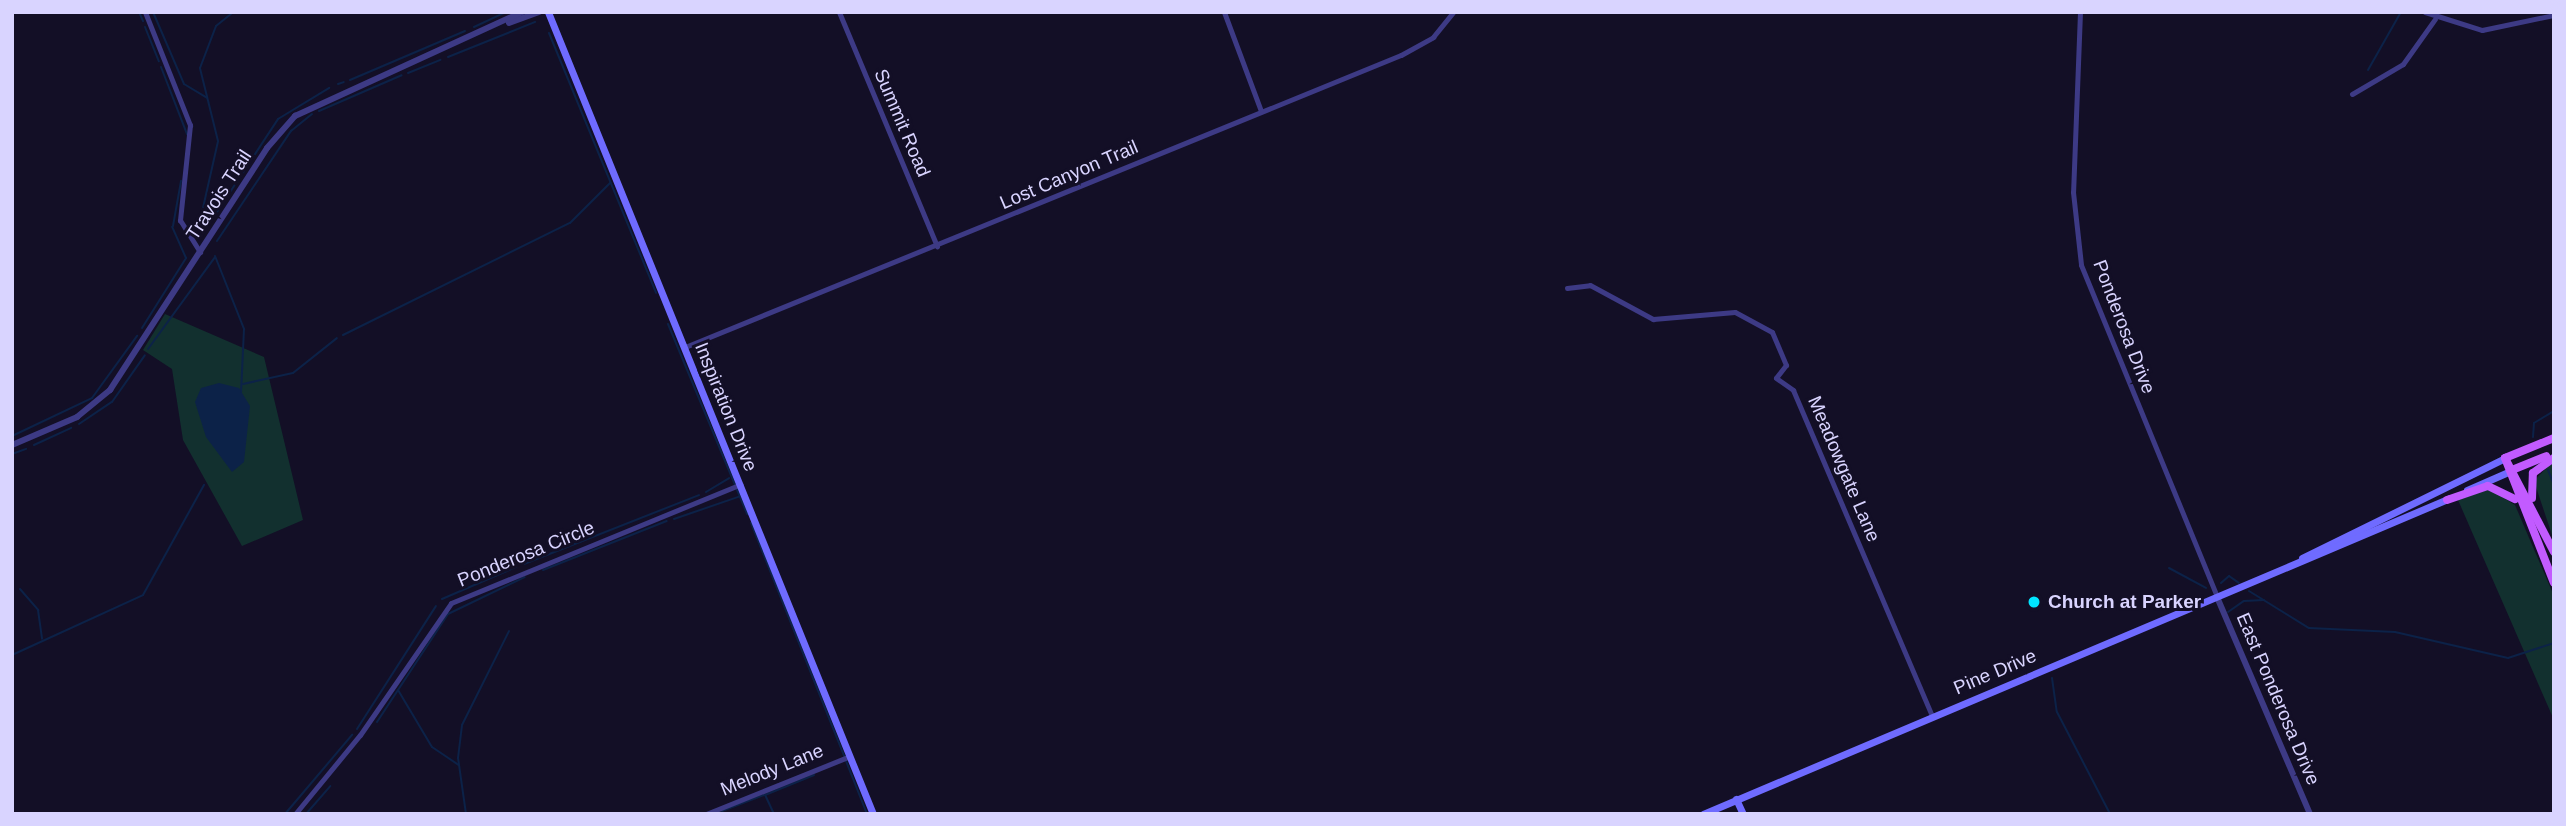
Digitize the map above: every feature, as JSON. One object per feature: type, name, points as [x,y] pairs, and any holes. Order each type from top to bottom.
[{"type":"main road","name":"Inspiration Drive","points":[[548,12],[873,814]]},
{"type":"main road","name":"Pine Drive","points":[[2298,561],[2505,458],[2554,438]]},
{"type":"main road","name":"Pine Drive","points":[[1703,814],[2554,455]]},
{"type":"main road","points":[[2539,517],[2530,481],[2540,465],[2554,455]]},
{"type":"main road","points":[[2505,458],[2516,469],[2554,552]]},
{"type":"main road","points":[[2505,458],[2506,473],[2554,583]]},
{"type":"main road","points":[[2448,500],[2490,486],[2518,500]]},
{"type":"main road","points":[[1736,799],[1743,814]]},
{"type":"street","points":[[145,12],[190,125],[181,223],[200,252]]},
{"type":"street","points":[[504,24],[522,12]]},
{"type":"street","points":[[504,24],[539,12]]},
{"type":"street","name":"Summit Road","points":[[839,12],[937,246]]},
{"type":"street","points":[[1224,12],[1261,111]]},
{"type":"street","name":"Lost Canyon Trail","points":[[685,347],[1414,49],[1446,26],[1452,12]]},
{"type":"street","name":"Ponderosa Drive","points":[[2080,12],[2073,192],[2081,265],[2217,597]]},
{"type":"street","points":[[2425,12],[2435,19],[2482,30],[2554,15]]},
{"type":"street","points":[[2352,94],[2403,64],[2435,19]]},
{"type":"street","name":"Travois Trail","points":[[12,445],[73,419],[105,396],[273,141],[300,112],[504,24]]},
{"type":"street","name":"Meadowgate Lane","points":[[1567,288],[1590,285],[1653,319],[1735,312],[1772,332],[1786,365],[1776,378],[1793,390],[1931,716]]},
{"type":"street","name":"Ponderosa Circle","points":[[295,814],[360,735],[449,604],[741,484]]},
{"type":"street","name":"East Ponderosa Drive","points":[[2217,597],[2310,814]]},
{"type":"street","name":"Melody Lane","points":[[706,814],[850,755]]},
{"type":"green space","points":[[165,314],[264,357],[303,520],[242,546],[183,440],[172,369],[143,350]]},
{"type":"green space","points":[[2554,460],[2554,541],[2534,481]]},
{"type":"green space","points":[[2490,489],[2515,505],[2554,596],[2554,720],[2458,500]]},
{"type":"water","points":[[219,383],[239,388],[250,406],[244,462],[232,472],[206,437],[195,402],[201,388]]},
{"type":"waterway","points":[[139,12],[143,21]]},
{"type":"waterway","points":[[153,12],[184,84],[207,98]]},
{"type":"waterway","points":[[198,230],[218,141],[200,68],[216,26],[233,12]]},
{"type":"waterway","points":[[474,27],[506,12]]},
{"type":"waterway","points":[[2368,70],[2401,12]]},
{"type":"waterway","points":[[448,57],[535,22]]},
{"type":"waterway","points":[[145,27],[159,61]]},
{"type":"waterway","points":[[350,80],[465,31]]},
{"type":"waterway","points":[[549,33],[656,293]]},
{"type":"waterway","points":[[408,73],[440,60]]},
{"type":"waterway","points":[[161,67],[187,134]]},
{"type":"waterway","points":[[319,111],[402,75]]},
{"type":"waterway","points":[[338,84],[344,82]]},
{"type":"waterway","points":[[193,227],[215,215],[278,119],[329,88]]},
{"type":"waterway","points":[[217,241],[291,131],[312,114]]},
{"type":"waterway","points":[[173,226],[181,181]]},
{"type":"waterway","points":[[343,335],[570,223],[610,183]]},
{"type":"waterway","points":[[142,328],[186,258],[172,227]]},
{"type":"waterway","points":[[215,256],[244,329],[241,392]]},
{"type":"waterway","points":[[148,349],[215,257]]},
{"type":"waterway","points":[[668,324],[747,514]]},
{"type":"waterway","points":[[12,436],[92,398],[137,336]]},
{"type":"waterway","points":[[243,384],[293,373],[337,338]]},
{"type":"waterway","points":[[79,424],[112,402],[145,355]]},
{"type":"waterway","points":[[2533,437],[2534,423],[2554,411]]},
{"type":"waterway","points":[[34,445],[71,428]]},
{"type":"waterway","points":[[12,454],[26,449]]},
{"type":"waterway","points":[[2548,470],[2554,485]]},
{"type":"waterway","points":[[706,492],[729,478]]},
{"type":"waterway","points":[[12,655],[143,595],[204,485]]},
{"type":"waterway","points":[[524,564],[699,495]]},
{"type":"waterway","points":[[674,519],[738,497]]},
{"type":"waterway","points":[[543,570],[667,521]]},
{"type":"waterway","points":[[751,523],[844,756]]},
{"type":"waterway","points":[[442,599],[516,567]]},
{"type":"waterway","points":[[2169,568],[2206,588]]},
{"type":"waterway","points":[[2221,583],[2229,576],[2239,583]]},
{"type":"waterway","points":[[377,722],[448,614],[525,577]]},
{"type":"waterway","points":[[20,589],[38,610],[42,639]]},
{"type":"waterway","points":[[2249,591],[2309,628],[2395,632],[2508,658],[2554,643]]},
{"type":"waterway","points":[[2228,612],[2244,601],[2264,600]]},
{"type":"waterway","points":[[357,729],[436,606]]},
{"type":"waterway","points":[[466,814],[458,758],[462,725],[509,631]]},
{"type":"waterway","points":[[2052,678],[2057,712],[2110,814]]},
{"type":"waterway","points":[[398,690],[432,747],[459,765]]},
{"type":"waterway","points":[[285,814],[352,735]]},
{"type":"waterway","points":[[846,761],[867,814]]},
{"type":"waterway","points":[[774,814],[765,795],[814,775]]},
{"type":"waterway","points":[[306,814],[330,786]]},
{"type":"waterway","points":[[722,811],[764,795]]},
{"type":"waterway","points":[[1722,814],[1733,814]]},
{"type":"place","name":"Church at Parker","points":[[2034,602]]}]
